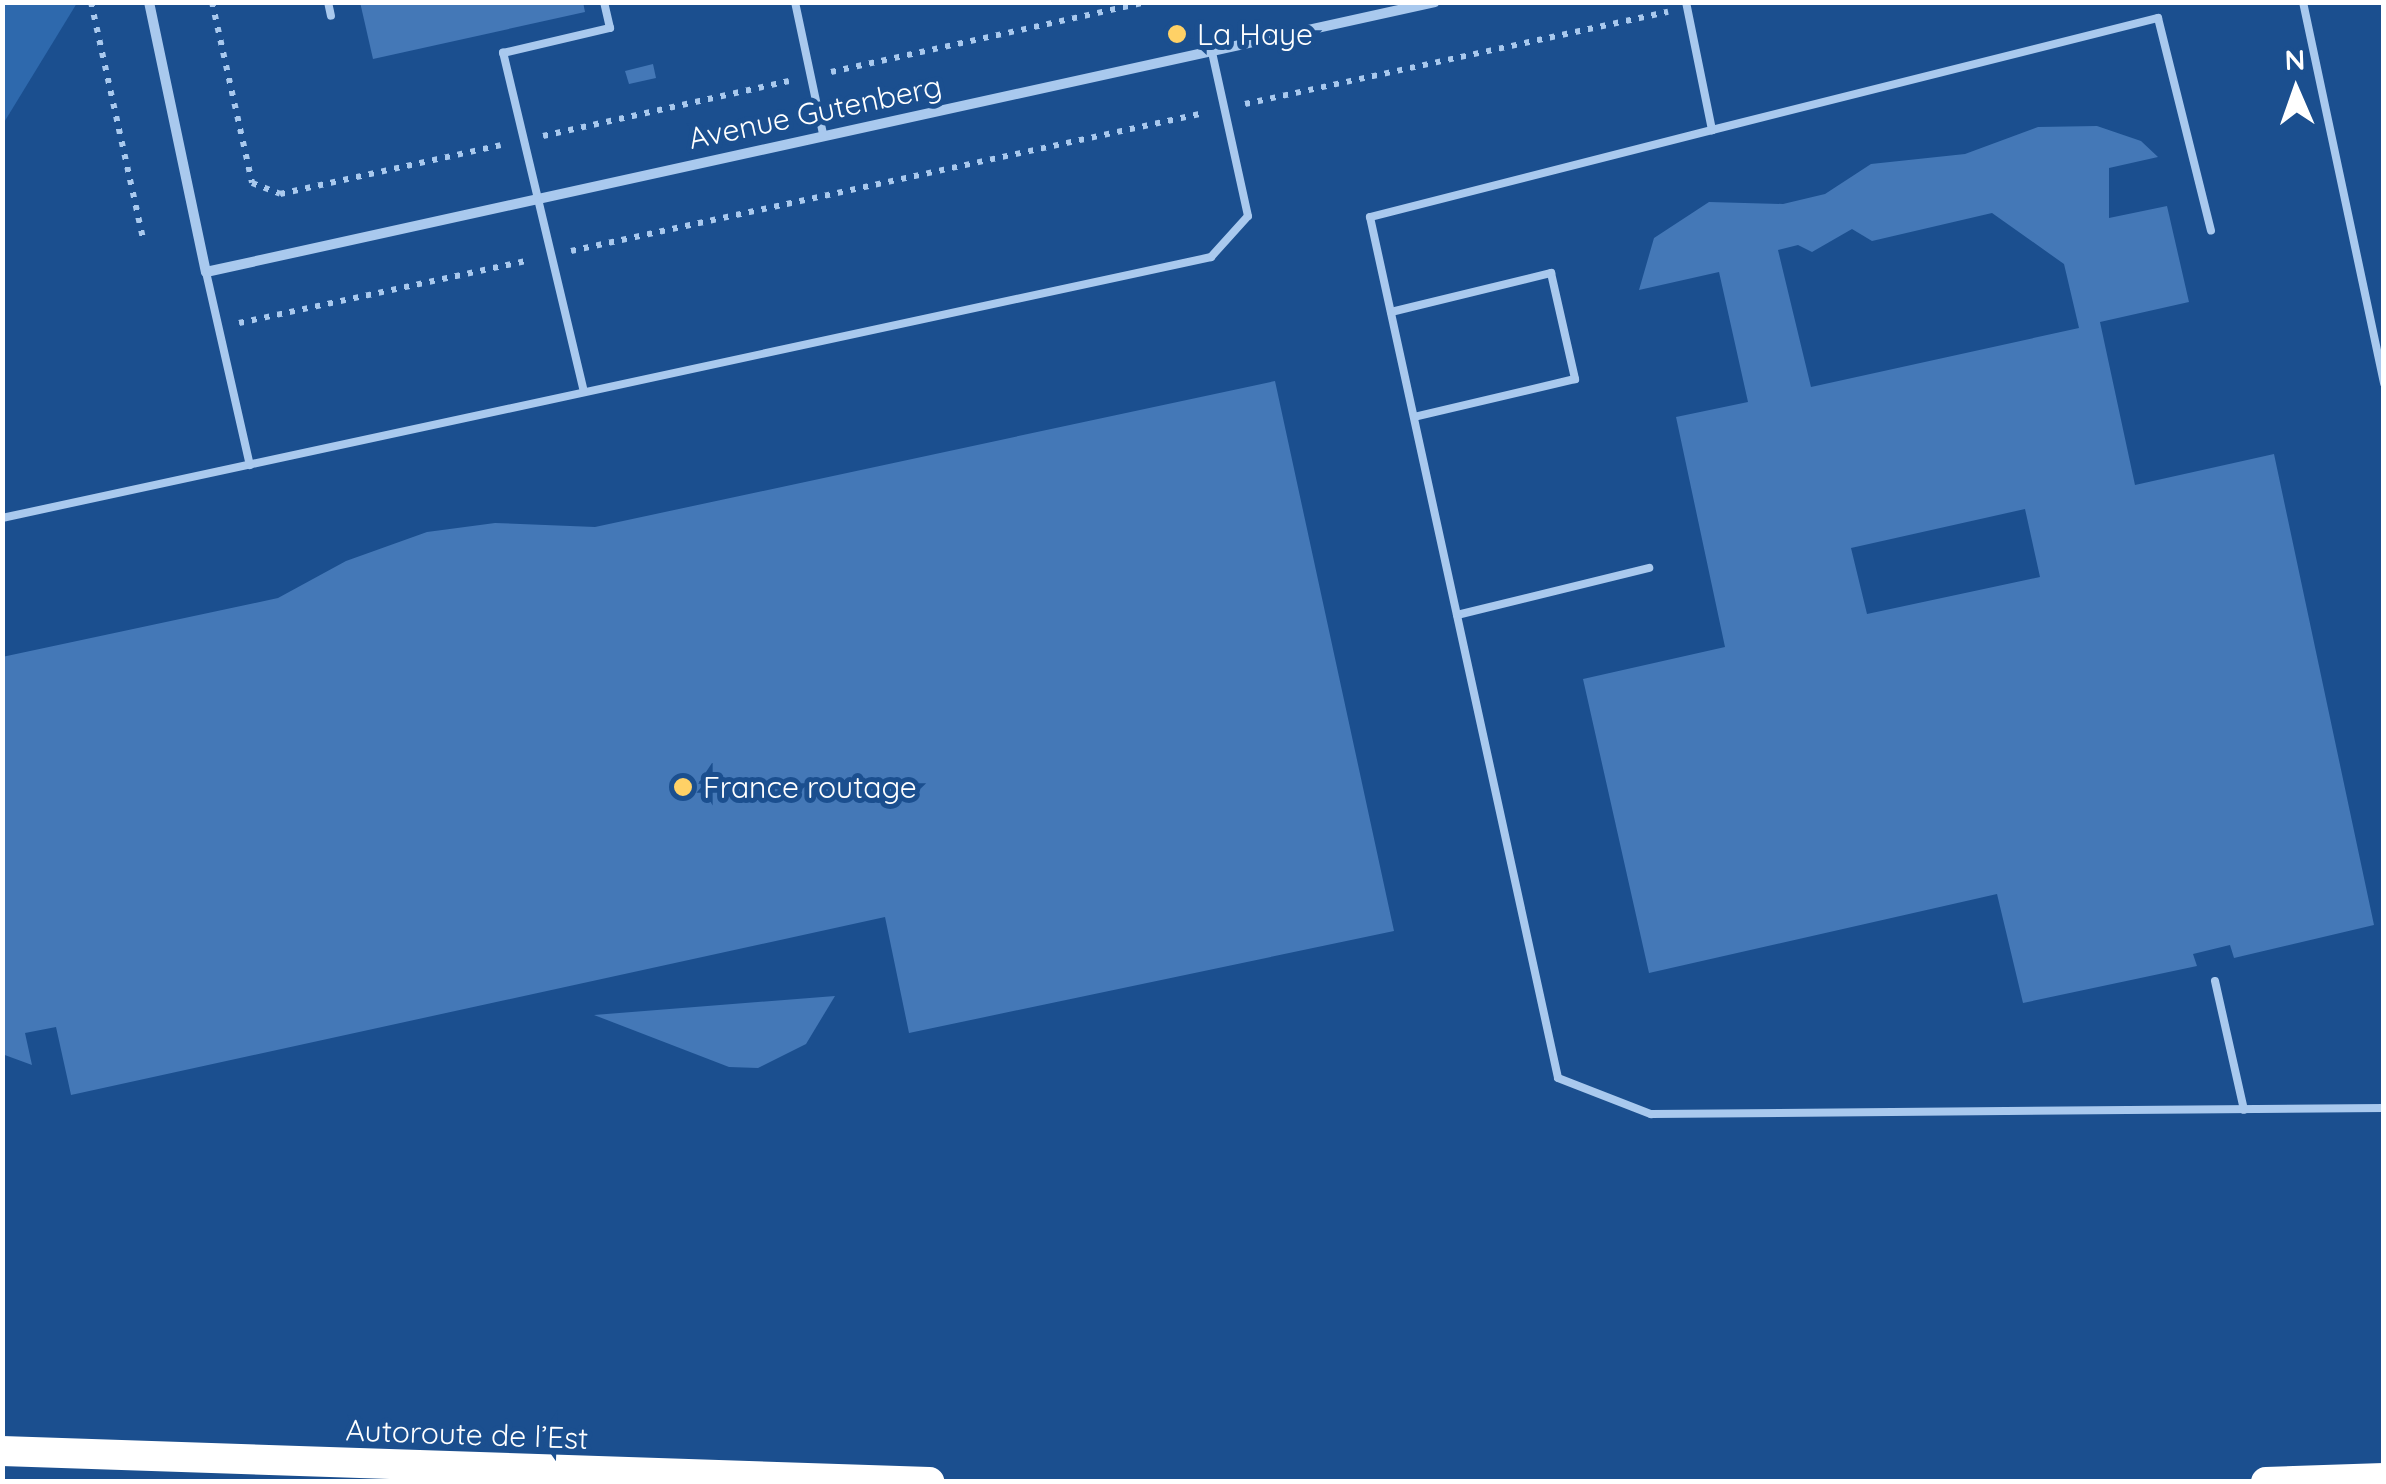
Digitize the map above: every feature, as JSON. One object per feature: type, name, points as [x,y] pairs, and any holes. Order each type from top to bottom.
[{"type":"highway","name":"Autoroute de l’Est","points":[[2,1451],[930,1482]]},
{"type":"highway","points":[[2266,1482],[2384,1478]]},
{"type":"street","points":[[149,2],[206,272]]},
{"type":"street","name":"Avenue Gutenberg","points":[[206,272],[1435,2]]},
{"type":"lane","points":[[328,2],[330,16]]},
{"type":"lane","points":[[584,392],[504,53],[610,28],[604,2]]},
{"type":"lane","points":[[795,2],[824,134]]},
{"type":"lane","points":[[2303,2],[2384,382]]},
{"type":"lane","points":[[1687,5],[1712,130]]},
{"type":"lane","points":[[2211,231],[2158,18],[1370,217],[1558,1078],[1651,1114],[2384,1108]]},
{"type":"lane","points":[[2,518],[1212,257],[1248,216],[1212,52]]},
{"type":"lane","points":[[206,272],[250,464]]},
{"type":"lane","points":[[1391,312],[1551,273],[1575,380],[1414,416]]},
{"type":"lane","points":[[1457,616],[1649,568]]},
{"type":"lane","points":[[2216,981],[2244,1110]]},
{"type":"path","points":[[91,2],[142,238]]},
{"type":"path","points":[[212,2],[252,183],[280,194],[1147,2]]},
{"type":"path","points":[[218,327],[1687,5]]},
{"type":"shaded area","points":[[2,3],[77,3],[3,124]]},
{"type":"building","points":[[360,2],[583,2],[585,12],[373,59]]},
{"type":"building","points":[[653,64],[656,78],[629,84],[625,71]]},
{"type":"building","points":[[2097,126],[2141,141],[2158,157],[2109,168],[2109,218],[2167,206],[2189,302],[2100,322],[2135,485],[2274,454],[2374,925],[2234,958],[2230,945],[2193,954],[2197,966],[2023,1003],[1997,894],[1649,973],[1583,679],[1725,647],[1676,417],[1748,402],[1719,272],[1639,290],[1654,238],[1709,202],[1783,204],[1825,194],[1871,164],[1965,154],[2038,127]],"holes":[[[1992,213],[2064,264],[2079,328],[1811,387],[1778,250],[1798,245],[1812,252],[1852,229],[1872,241]],[[2025,509],[2040,577],[1867,614],[1851,548]]]},
{"type":"building","name":"France routage","points":[[1275,381],[1394,931],[909,1033],[885,917],[71,1095],[56,1027],[25,1033],[32,1065],[2,1054],[2,657],[278,598],[346,561],[427,532],[495,523],[595,527]]},
{"type":"building","points":[[835,996],[806,1044],[758,1068],[729,1067],[594,1015]]},
{"type":"place","name":"La Haye","points":[[1177,34]]},
{"type":"place","name":"France routage","points":[[683,787]]}]
